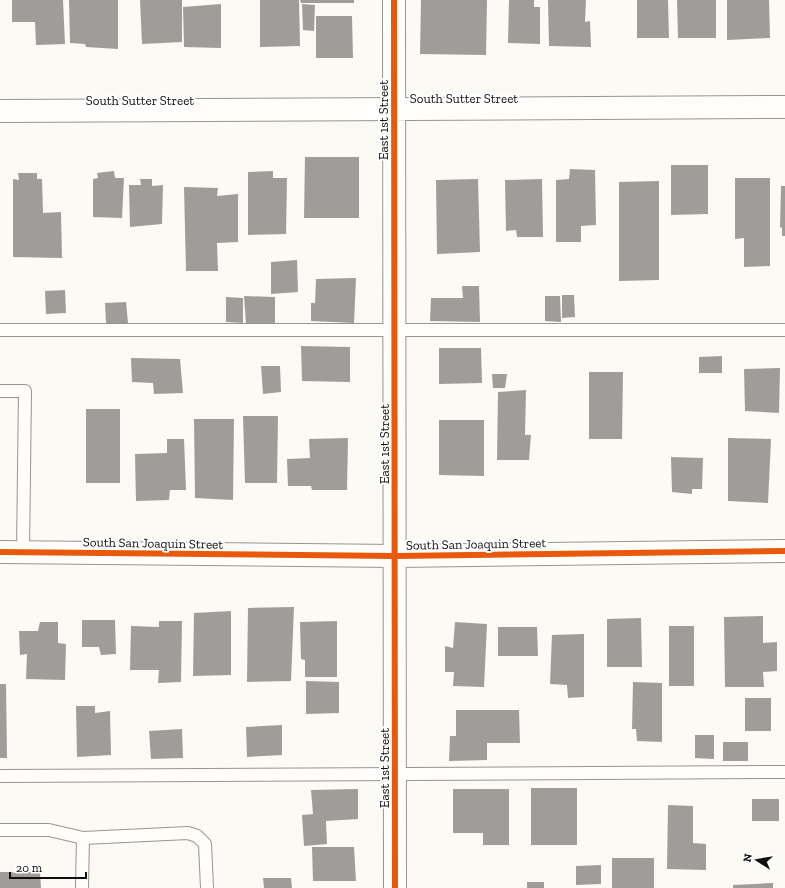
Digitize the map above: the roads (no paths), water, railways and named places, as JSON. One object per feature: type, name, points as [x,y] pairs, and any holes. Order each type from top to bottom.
[{"type":"street","name":"East 1st Street","points":[[394,0],[395,888]]},
{"type":"street","name":"South Sutter Street","points":[[0,111],[785,108]]},
{"type":"street","name":"South San Joaquin Street","points":[[0,552],[395,556],[785,551]]},
{"type":"lane","points":[[0,330],[785,330]]},
{"type":"lane","points":[[0,391],[25,391],[23,552]]},
{"type":"lane","points":[[0,776],[785,772]]},
{"type":"lane","points":[[0,830],[49,830],[83,838],[188,833],[198,836],[205,844],[207,888]]},
{"type":"lane","points":[[82,888],[83,838]]}]
